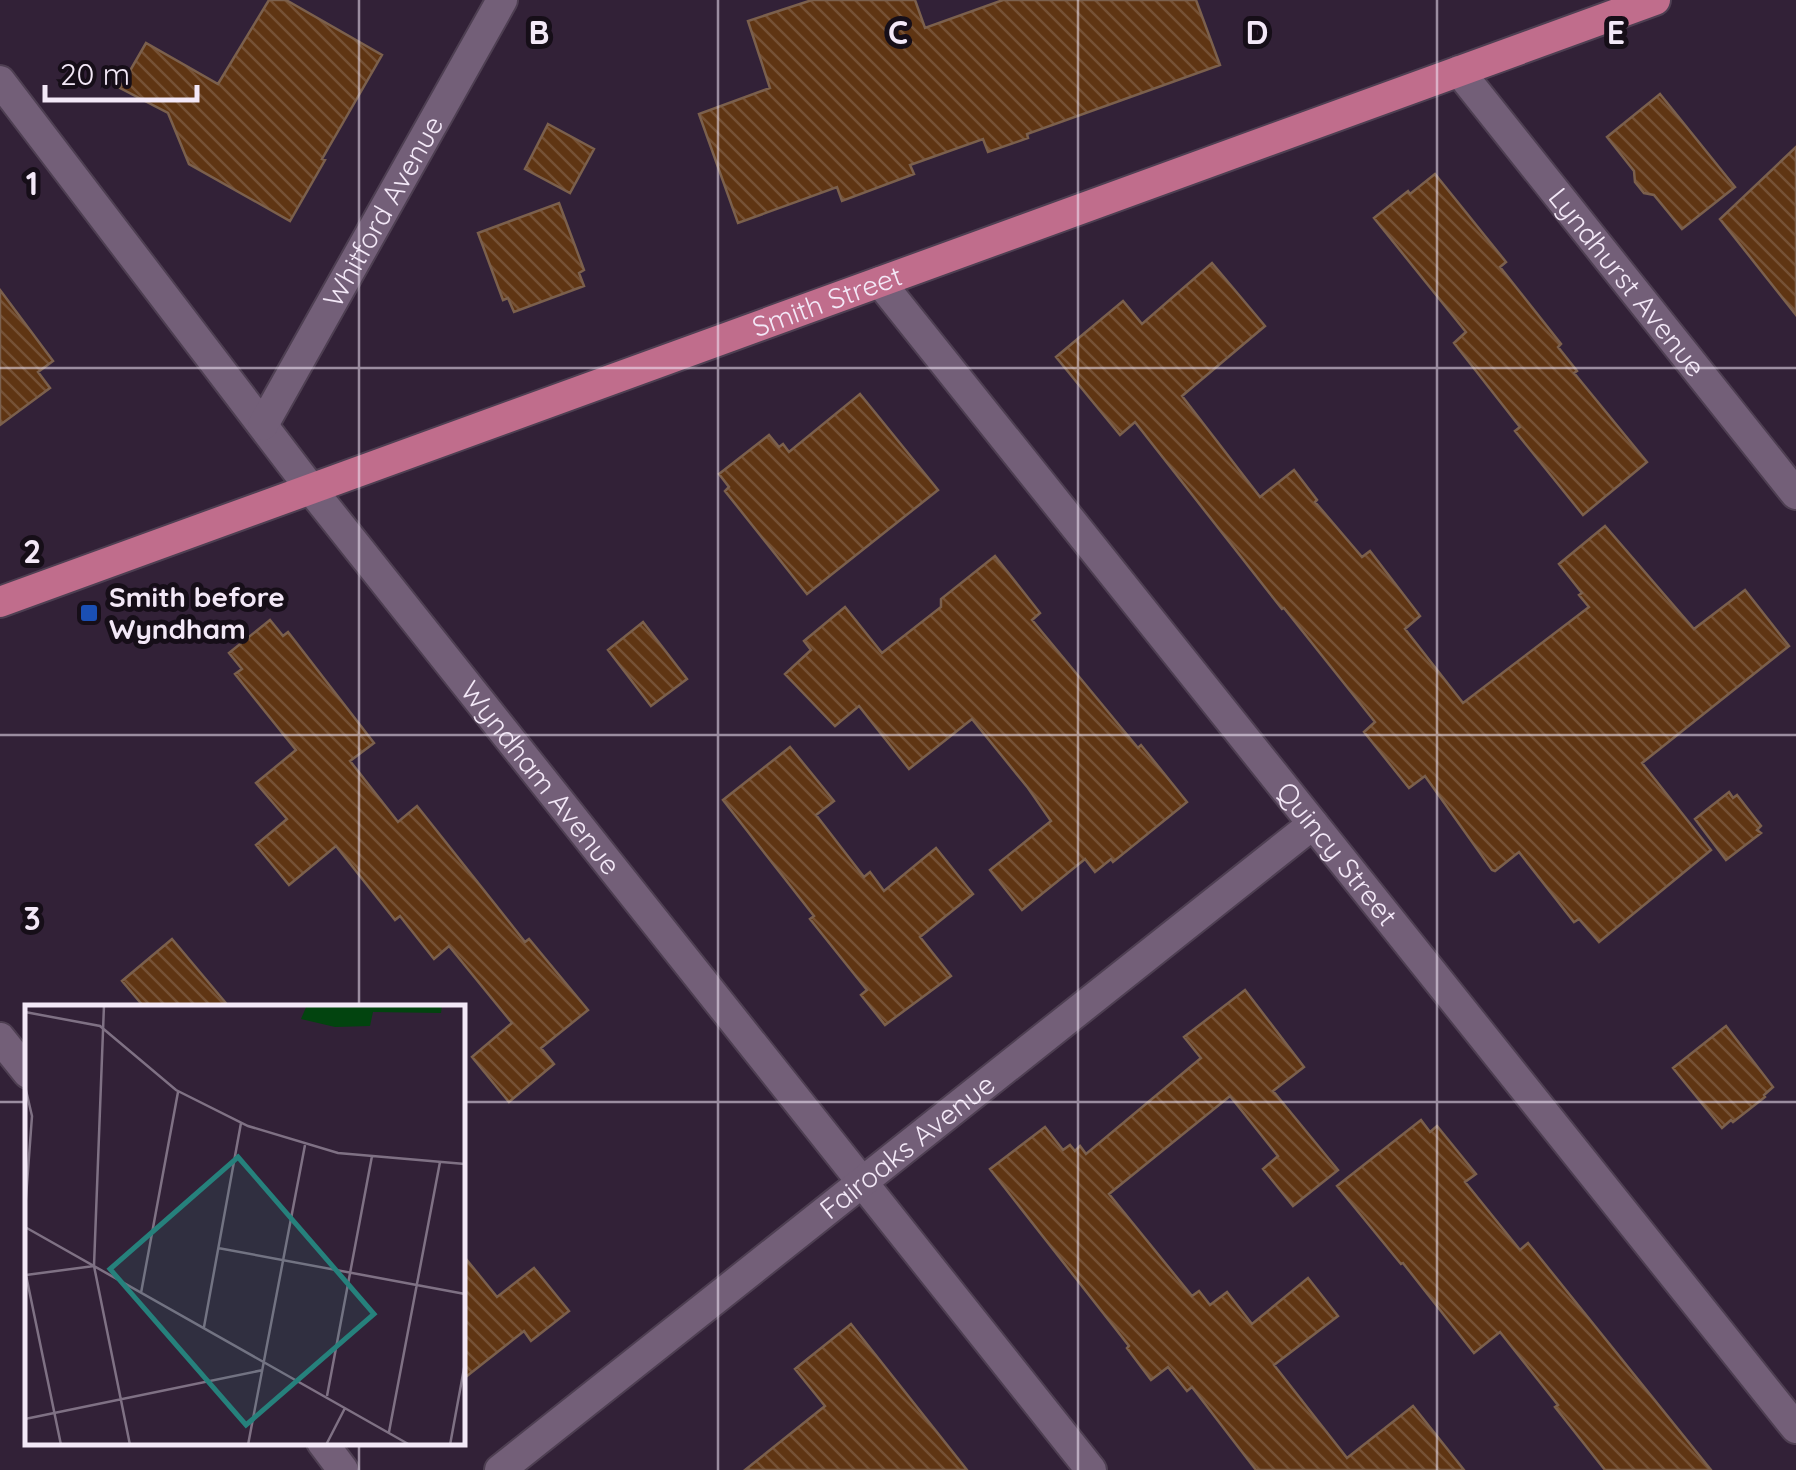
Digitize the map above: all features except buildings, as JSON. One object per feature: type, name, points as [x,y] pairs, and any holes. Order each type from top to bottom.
[{"type":"main road","name":"Smith Street","points":[[0,602],[1655,0]]},
{"type":"street","name":"Whitford Avenue","points":[[263,424],[502,0]]},
{"type":"street","name":"Lyndhurst Avenue","points":[[1459,72],[1796,494]]},
{"type":"street","name":"Wyndham Avenue","points":[[0,81],[311,488],[1091,1470]]},
{"type":"street","name":"Quincy Street","points":[[880,282],[1796,1428]]},
{"type":"street","name":"Fairoaks Avenue","points":[[500,1470],[1313,824]]},
{"type":"street","points":[[0,1038],[25,1068]]},
{"type":"street","points":[[324,1445],[344,1470]]},
{"type":"place","name":"Smith before Wyndham","points":[[89,613]]}]
